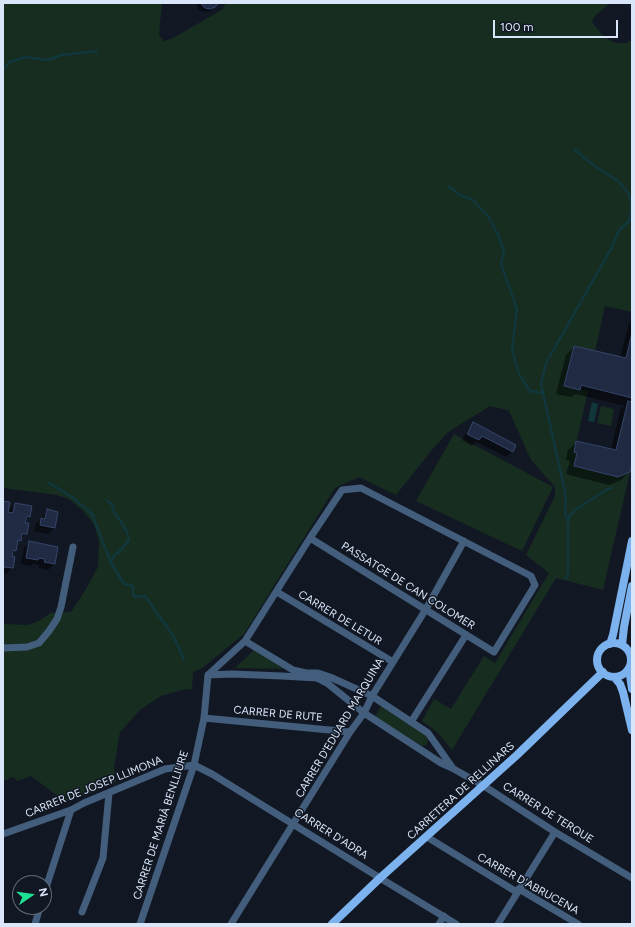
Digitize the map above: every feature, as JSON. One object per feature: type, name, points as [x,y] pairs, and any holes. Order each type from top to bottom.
[{"type":"street","points":[[208,675],[245,641],[342,490],[361,488],[464,541]]},
{"type":"street","name":"PASSATGE DE CAN COLOMER","points":[[310,538],[494,652],[534,585],[531,576],[464,541]]},
{"type":"street","name":"CARRER D'EDUARD MARQUINA","points":[[231,924],[350,732],[364,713],[372,696],[426,609],[464,541]]},
{"type":"street","points":[[610,644],[632,541]]},
{"type":"street","points":[[3,648],[27,647],[39,643],[49,631],[57,619],[64,595],[73,547]]},
{"type":"street","points":[[622,645],[632,586]]},
{"type":"street","name":"CARRER DE LETUR","points":[[277,592],[392,662]]},
{"type":"street","points":[[411,722],[466,635]]},
{"type":"street","name":"CARRER DE TERQUE","points":[[245,641],[293,670],[306,673],[318,673],[372,696],[428,734],[452,768]]},
{"type":"street","points":[[629,669],[622,675],[614,677],[603,672],[598,665],[598,657],[601,650],[610,644],[616,643],[626,648],[631,660],[629,669],[632,689]]},
{"type":"street","name":"CARRETERA DE RELLINARS","points":[[332,924],[380,878],[484,786],[603,672]]},
{"type":"street","name":"CARRER DE TERQUE","points":[[208,675],[232,674],[317,678],[327,683],[364,713],[441,763],[484,786],[555,832],[632,878]]},
{"type":"street","name":"CARRER DE MARIÀ BENLLIURE","points":[[140,924],[194,765],[204,718],[208,675]]},
{"type":"street","points":[[614,677],[620,684],[623,692],[632,730]]},
{"type":"street","name":"CARRER DE RUTE","points":[[204,718],[350,732]]},
{"type":"street","points":[[421,749],[430,747],[432,739]]},
{"type":"street","name":"CARRER DE JOSEP LLIMONA","points":[[3,834],[70,810],[166,769],[194,765]]},
{"type":"street","name":"CARRER D'ADRA","points":[[194,765],[212,774],[456,924]]},
{"type":"street","points":[[82,912],[103,858],[109,793]]},
{"type":"street","points":[[50,875],[70,810]]},
{"type":"street","points":[[498,924],[555,832]]},
{"type":"street","name":"CARRER D'ABRUCENA","points":[[427,837],[515,891],[519,889],[578,924]]},
{"type":"street","points":[[439,924],[444,916]]},
{"type":"shaded area","points":[[3,3],[162,3],[159,34],[163,41],[171,39],[222,10],[226,3],[610,3],[595,16],[592,22],[603,36],[615,43],[626,43],[632,40],[632,312],[605,306],[595,351],[574,346],[564,385],[588,391],[574,452],[577,453],[574,466],[618,477],[630,472],[603,590],[556,578],[452,750],[437,732],[422,721],[434,699],[451,709],[484,656],[495,663],[549,573],[526,555],[555,496],[555,487],[531,460],[509,411],[490,406],[448,432],[396,495],[359,477],[335,488],[244,634],[202,668],[193,672],[192,689],[182,690],[161,696],[141,709],[120,732],[114,767],[116,782],[66,802],[31,776],[17,781],[13,777],[3,781],[3,624],[28,625],[37,622],[51,613],[71,612],[98,567],[99,541],[94,524],[82,510],[69,499],[57,495],[3,488]]},
{"type":"shaded area","points":[[592,402],[598,404],[594,422],[588,421]]},
{"type":"shaded area","points":[[601,406],[614,409],[611,426],[597,423]]},
{"type":"shaded area","points":[[454,434],[553,487],[522,551],[416,501]]},
{"type":"shaded area","points":[[254,650],[285,669],[235,668]]},
{"type":"shaded area","points":[[381,706],[425,734],[428,741],[426,745],[422,746],[375,717]]},
{"type":"building","points":[[200,3],[219,3],[210,9],[205,8]]},
{"type":"building","points":[[632,333],[632,398],[581,385],[580,390],[564,386],[574,346],[626,358]]},
{"type":"building","points":[[628,401],[632,402],[632,464],[630,472],[618,477],[574,466],[577,453],[574,452],[576,441],[616,450]]},
{"type":"building","points":[[473,422],[516,445],[513,452],[482,436],[479,440],[467,434]]},
{"type":"building","points":[[3,501],[10,502],[8,512],[13,513],[15,503],[32,506],[30,517],[27,516],[25,523],[29,523],[27,534],[22,534],[21,541],[18,540],[16,551],[13,550],[12,556],[15,557],[13,568],[3,567]]},
{"type":"building","points":[[47,509],[58,512],[55,528],[40,525],[41,518],[45,519]]},
{"type":"building","points":[[29,541],[58,547],[55,564],[44,562],[45,559],[38,558],[38,560],[26,558]]},
{"type":"waterway","points":[[3,70],[10,62],[26,57],[47,60],[62,55],[97,51]]},
{"type":"waterway","points":[[575,150],[596,167],[618,181],[629,194],[632,208],[629,221]]},
{"type":"waterway","points":[[448,186],[460,195],[473,200],[488,216],[498,235],[504,251],[501,264],[517,309],[512,350],[519,374],[530,391],[542,393]]},
{"type":"waterway","points":[[566,579],[568,575],[568,523],[565,511],[566,502],[541,384],[546,363],[611,249],[619,230],[632,220]]},
{"type":"waterway","points":[[49,483],[72,497],[92,514],[111,563],[124,584],[132,585],[134,597],[145,596],[174,637],[184,660]]},
{"type":"waterway","points":[[568,522],[570,515],[575,510],[612,488]]},
{"type":"waterway","points":[[107,501],[112,504],[114,513],[127,532],[129,540],[114,556],[111,562]]}]
